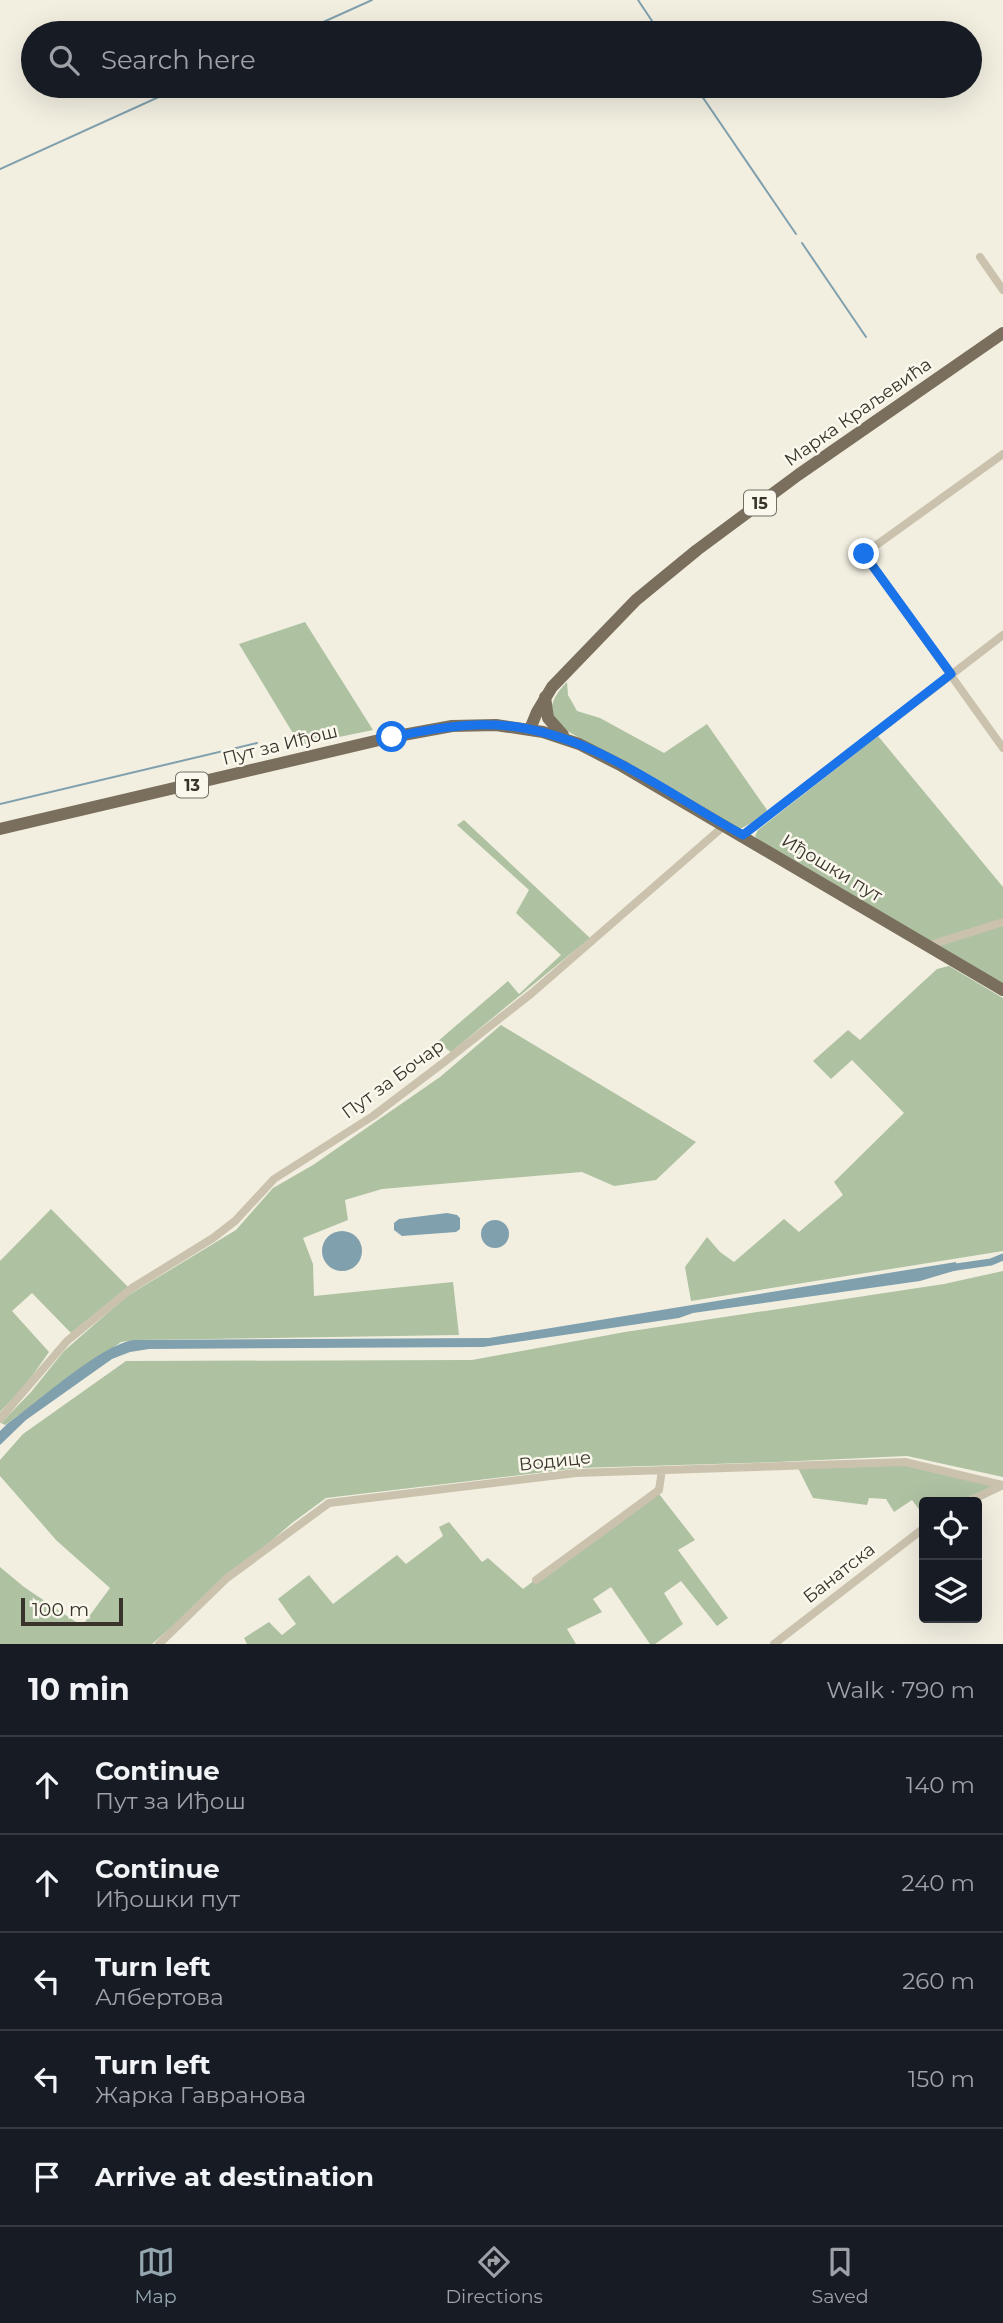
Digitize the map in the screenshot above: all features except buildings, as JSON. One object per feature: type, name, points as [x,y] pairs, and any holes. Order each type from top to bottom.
[{"type":"main road","name":"Марка Краљевића","points":[[530,729],[544,699],[559,679],[636,600],[697,550],[880,417],[1003,333]]},
{"type":"main road","points":[[496,725],[518,720],[544,699],[548,718],[569,740]]},
{"type":"main road","name":"Пут за Иђош","points":[[0,829],[392,737],[452,726],[496,725],[530,729]]},
{"type":"main road","name":"Иђошки пут","points":[[530,729],[569,740],[622,766],[927,946]]},
{"type":"main road","name":"13","points":[[927,946],[1003,990]]},
{"type":"street","points":[[980,257],[1003,290]]},
{"type":"street","points":[[1003,454],[864,554],[1003,748]]},
{"type":"street","points":[[743,835],[1003,635]]},
{"type":"street","name":"Пут за Бочар","points":[[0,1419],[67,1341],[132,1288],[235,1221],[274,1180],[373,1116],[443,1063],[532,993],[725,825]]},
{"type":"street","points":[[927,946],[1003,922]]},
{"type":"street","name":"Водице","points":[[159,1644],[227,1578],[330,1503],[576,1473],[905,1462],[1003,1485]]},
{"type":"street","points":[[536,1580],[659,1490],[662,1470]]},
{"type":"street","points":[[978,1497],[1003,1485]]},
{"type":"street","name":"Банатска","points":[[774,1644],[919,1532]]},
{"type":"green space","points":[[305,622],[373,730],[300,745],[239,644]]},
{"type":"green space","points":[[567,682],[568,695],[577,711],[600,718],[664,753],[707,724],[767,810],[761,818],[740,829],[562,728],[550,715],[560,689]]},
{"type":"green space","points":[[878,736],[1003,887],[1003,984],[759,841],[755,836],[758,830]]},
{"type":"green space","points":[[464,820],[590,938],[451,1052],[437,1042],[508,981],[519,994],[561,955],[516,913],[529,890],[457,825]]},
{"type":"green space","points":[[949,966],[1003,998],[1003,1251],[691,1301],[685,1267],[707,1237],[720,1252],[734,1262],[784,1219],[799,1232],[843,1195],[834,1182],[904,1113],[852,1060],[831,1079],[813,1061],[848,1030],[860,1040],[937,969]]},
{"type":"green space","points":[[501,1025],[696,1142],[656,1180],[614,1186],[582,1172],[382,1189],[345,1200],[348,1220],[303,1238],[313,1264],[314,1296],[453,1282],[459,1335],[121,1342],[5,1425],[1,1423],[31,1392],[64,1351],[127,1296],[236,1230],[273,1188],[313,1165],[440,1077]]},
{"type":"green space","points":[[51,1209],[128,1287],[71,1333],[32,1293],[12,1311],[49,1352],[25,1386],[0,1412],[0,1261]]},
{"type":"green space","points":[[1003,1271],[1003,1477],[907,1456],[579,1468],[326,1498],[292,1523],[152,1644],[0,1644],[0,1567],[24,1587],[82,1626],[110,1588],[57,1541],[0,1476],[0,1460],[23,1434],[126,1361],[472,1360],[625,1332],[944,1284]]},
{"type":"green space","points":[[904,1464],[993,1486],[969,1497],[919,1497],[919,1509],[912,1500],[894,1512],[886,1499],[869,1498],[867,1505],[813,1498],[797,1466]]},
{"type":"green space","points":[[657,1485],[659,1494],[695,1540],[678,1550],[728,1618],[717,1626],[681,1581],[664,1593],[683,1624],[655,1644],[650,1644],[611,1587],[593,1599],[602,1612],[567,1629],[576,1644],[247,1644],[244,1638],[269,1622],[282,1635],[296,1624],[278,1599],[309,1575],[333,1604],[397,1555],[406,1564],[443,1536],[439,1527],[449,1522],[482,1562],[488,1558],[523,1589],[653,1491]]},
{"type":"water","points":[[447,1213],[460,1218],[460,1229],[456,1232],[402,1236],[394,1230],[394,1223],[399,1219]]},
{"type":"water","points":[[495,1220],[505,1224],[509,1234],[505,1244],[495,1248],[485,1244],[481,1234],[485,1224]]},
{"type":"water","points":[[342,1231],[356,1237],[362,1251],[356,1265],[342,1271],[328,1265],[322,1251],[328,1237]]},
{"type":"water","points":[[956,1262],[957,1270],[920,1281],[693,1313],[679,1318],[483,1347],[149,1349],[130,1352],[112,1359],[26,1420],[0,1445],[0,1431],[7,1424],[86,1363],[119,1344],[133,1340],[489,1338]]},
{"type":"waterway","points":[[326,21],[372,0]]},
{"type":"waterway","points":[[638,0],[652,21]]},
{"type":"waterway","points":[[0,169],[157,98]]},
{"type":"waterway","points":[[703,98],[796,234]]},
{"type":"waterway","points":[[802,243],[866,337]]},
{"type":"waterway","points":[[0,804],[257,743]]},
{"type":"waterway","points":[[949,1268],[991,1262],[1003,1257]]},
{"type":"route","points":[[392,737],[452,726],[480,725],[520,728],[555,735],[590,748],[743,835],[951,674],[864,554]]}]
